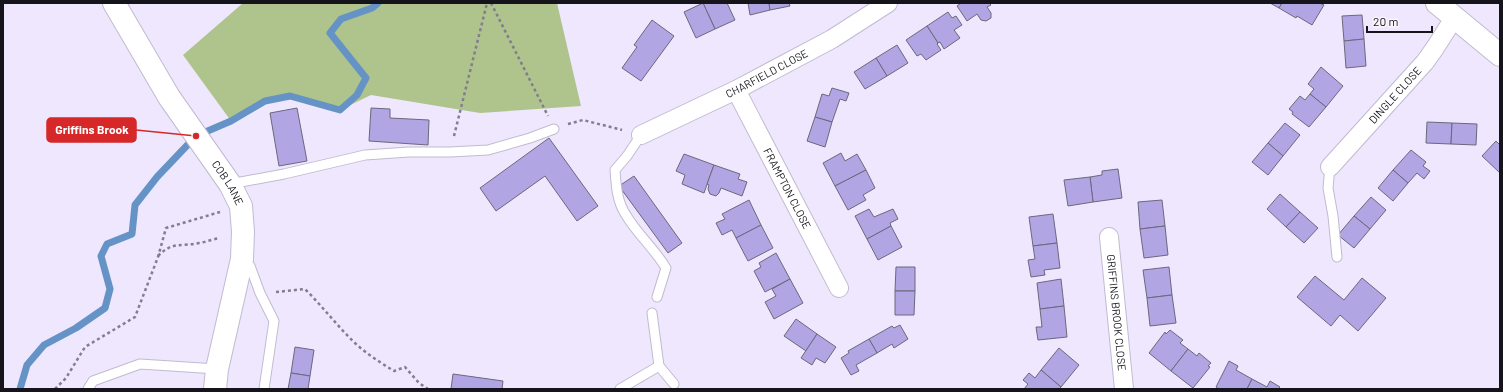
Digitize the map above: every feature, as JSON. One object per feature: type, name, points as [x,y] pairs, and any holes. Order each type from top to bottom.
[{"type":"street","name":"COB LANE","points":[[114,3],[169,97],[230,184],[241,206],[243,232],[242,259],[216,379]]},
{"type":"street","name":"CHARFIELD CLOSE","points":[[641,135],[736,90],[832,39],[888,3]]},
{"type":"street","points":[[1437,3],[1500,55]]},
{"type":"street","name":"DINGLE CLOSE","points":[[1330,167],[1424,62],[1435,48],[1454,18]]},
{"type":"street","name":"FRAMPTON CLOSE","points":[[736,90],[839,288]]},
{"type":"street","name":"GRIFFINS BROOK CLOSE","points":[[1109,237],[1124,389]]},
{"type":"lane","points":[[230,184],[284,174],[365,155],[409,152],[488,150],[530,138],[554,129]]},
{"type":"lane","points":[[641,135],[627,156],[615,170],[618,195],[625,214],[657,253],[666,268],[657,297]]},
{"type":"lane","points":[[1330,167],[1328,188],[1333,216],[1337,257]]},
{"type":"lane","points":[[242,259],[250,266],[260,294],[274,321],[264,389]]},
{"type":"lane","points":[[652,313],[659,366],[674,384]]},
{"type":"lane","points":[[88,389],[93,381],[140,364],[216,379]]},
{"type":"lane","points":[[620,389],[659,366]]},
{"type":"path","points":[[450,152],[487,3]]},
{"type":"path","points":[[491,3],[554,129],[583,120],[641,135]]},
{"type":"path","points":[[55,389],[66,378],[85,347],[135,317],[158,257],[166,228],[241,206]]},
{"type":"path","points":[[158,257],[166,248],[177,245],[197,244],[243,232]]},
{"type":"path","points":[[260,294],[305,289],[357,345],[394,371],[405,367],[428,389]]},
{"type":"green space","points":[[243,3],[557,3],[581,106],[480,113],[371,95],[340,110],[290,96],[265,101],[231,121],[183,55]]},
{"type":"building","points":[[703,3],[727,3],[735,20],[715,29]]},
{"type":"building","points":[[703,3],[715,29],[696,38],[684,12]]},
{"type":"building","points":[[748,3],[769,3],[770,10],[750,15]]},
{"type":"building","points":[[769,3],[789,3],[790,6],[770,10]]},
{"type":"building","points":[[961,3],[989,3],[991,5],[987,7],[991,13],[991,18],[986,21],[981,20],[977,14],[967,21],[957,6]]},
{"type":"building","points":[[1270,3],[1282,3],[1279,8]]},
{"type":"building","points":[[1282,3],[1319,3],[1324,5],[1312,25],[1279,8]]},
{"type":"building","points":[[948,12],[952,18],[956,16],[962,25],[954,30],[960,38],[944,49],[940,42],[938,43],[927,26]]},
{"type":"building","points":[[1362,15],[1364,39],[1344,41],[1342,16]]},
{"type":"building","points":[[652,20],[674,36],[641,81],[622,68],[637,47],[634,45]]},
{"type":"building","points":[[927,26],[941,50],[926,60],[921,54],[917,56],[906,40]]},
{"type":"building","points":[[1364,39],[1366,66],[1346,68],[1344,41]]},
{"type":"building","points":[[897,45],[908,63],[887,76],[876,58]]},
{"type":"building","points":[[876,58],[887,76],[865,89],[854,72]]},
{"type":"building","points":[[1321,67],[1343,86],[1326,107],[1310,94],[1314,89],[1308,84]]},
{"type":"building","points":[[832,88],[849,93],[846,101],[840,99],[832,122],[815,117],[822,94],[829,96]]},
{"type":"building","points":[[1310,94],[1326,107],[1309,127],[1292,114],[1293,112],[1289,109],[1300,96],[1305,100]]},
{"type":"building","points":[[297,108],[307,161],[279,166],[270,113]]},
{"type":"building","points":[[371,108],[390,109],[390,118],[429,120],[428,145],[369,141]]},
{"type":"building","points":[[815,117],[832,122],[825,147],[807,141]]},
{"type":"building","points":[[1427,122],[1452,123],[1451,144],[1426,143]]},
{"type":"building","points":[[1285,123],[1300,135],[1283,156],[1268,143]]},
{"type":"building","points":[[1452,123],[1477,124],[1476,145],[1451,144]]},
{"type":"building","points":[[549,138],[598,206],[577,221],[545,176],[496,211],[480,188]]},
{"type":"building","points":[[1496,141],[1500,145],[1500,173],[1482,156]]},
{"type":"building","points":[[1268,143],[1283,156],[1268,175],[1252,162]]},
{"type":"building","points":[[1411,150],[1426,162],[1423,166],[1430,171],[1424,179],[1417,173],[1408,183],[1393,170]]},
{"type":"building","points":[[841,153],[845,161],[857,154],[866,170],[835,186],[823,163]]},
{"type":"building","points":[[684,154],[714,165],[704,193],[682,184],[685,175],[676,171]]},
{"type":"building","points":[[714,165],[740,174],[738,179],[747,182],[742,196],[721,188],[716,196],[710,194],[708,189],[709,185],[707,184]]},
{"type":"building","points":[[1118,169],[1122,198],[1093,202],[1090,177],[1102,175],[1102,171]]},
{"type":"building","points":[[866,170],[875,188],[863,195],[866,200],[848,210],[835,186]]},
{"type":"building","points":[[1393,170],[1408,183],[1393,201],[1378,188]]},
{"type":"building","points":[[634,176],[682,243],[668,253],[619,186]]},
{"type":"building","points":[[1090,177],[1093,202],[1068,206],[1064,180]]},
{"type":"building","points":[[1280,194],[1300,212],[1286,227],[1267,209]]},
{"type":"building","points":[[1371,197],[1386,210],[1370,229],[1354,216]]},
{"type":"building","points":[[749,200],[761,225],[736,238],[732,230],[722,235],[716,223],[725,219],[722,214]]},
{"type":"building","points":[[1162,200],[1165,226],[1140,229],[1138,202]]},
{"type":"building","points":[[869,209],[874,217],[893,209],[898,219],[890,223],[891,226],[867,239],[855,216]]},
{"type":"building","points":[[1300,212],[1318,228],[1304,243],[1286,227]]},
{"type":"building","points":[[1053,214],[1057,243],[1033,246],[1029,217]]},
{"type":"building","points":[[1354,216],[1370,229],[1354,248],[1338,235]]},
{"type":"building","points":[[761,225],[773,248],[748,261],[736,238]]},
{"type":"building","points":[[891,226],[902,247],[878,260],[867,239]]},
{"type":"building","points":[[1165,226],[1168,255],[1144,258],[1140,229]]},
{"type":"building","points":[[1057,243],[1060,268],[1044,270],[1045,275],[1031,277],[1028,260],[1035,259],[1033,246]]},
{"type":"building","points":[[776,253],[790,279],[765,292],[754,271],[761,267],[759,263]]},
{"type":"building","points":[[896,267],[915,267],[915,291],[895,291]]},
{"type":"building","points":[[1169,267],[1172,295],[1147,298],[1143,270]]},
{"type":"building","points":[[1315,276],[1344,300],[1362,278],[1386,298],[1358,331],[1340,315],[1331,326],[1297,297]]},
{"type":"building","points":[[790,279],[803,303],[774,319],[765,302],[776,296],[772,289]]},
{"type":"building","points":[[1061,279],[1064,306],[1040,309],[1037,283]]},
{"type":"building","points":[[895,291],[915,291],[914,315],[895,315]]},
{"type":"building","points":[[1172,295],[1176,323],[1150,326],[1147,298]]},
{"type":"building","points":[[1064,306],[1067,337],[1038,340],[1036,327],[1042,327],[1040,309]]},
{"type":"building","points":[[796,319],[817,334],[806,351],[784,336]]},
{"type":"building","points":[[900,325],[908,339],[894,348],[892,344],[877,353],[869,339],[892,326],[894,328]]},
{"type":"building","points":[[1170,330],[1183,340],[1180,343],[1188,349],[1171,371],[1149,353],[1165,332],[1166,334]]},
{"type":"building","points":[[817,334],[836,347],[825,363],[816,358],[812,365],[801,358]]},
{"type":"building","points":[[869,339],[877,353],[856,365],[859,371],[851,375],[841,358],[849,353],[848,351]]},
{"type":"building","points":[[295,347],[314,350],[310,376],[291,373]]},
{"type":"building","points":[[1059,348],[1079,365],[1061,387],[1041,370]]},
{"type":"building","points":[[1188,349],[1197,356],[1199,353],[1211,363],[1208,366],[1210,367],[1193,388],[1171,371]]},
{"type":"building","points":[[1229,361],[1238,366],[1236,370],[1252,379],[1247,389],[1219,389],[1216,387]]},
{"type":"building","points":[[1041,370],[1061,387],[1059,389],[1024,389],[1028,384],[1023,380],[1029,373],[1035,378]]},
{"type":"building","points":[[291,373],[310,376],[308,389],[288,389]]},
{"type":"building","points":[[453,374],[503,381],[502,389],[451,389]]},
{"type":"building","points":[[1252,379],[1267,387],[1270,381],[1280,387],[1278,389],[1247,389]]},
{"type":"waterway","points":[[20,389],[27,365],[44,345],[76,328],[105,308],[110,289],[101,256],[107,244],[132,234],[135,205],[157,177],[196,136],[231,121],[265,101],[290,96],[340,110],[357,95],[366,78],[330,33],[341,19],[372,8],[378,3]]},
{"type":"place","name":"Griffins Brook","points":[[196,136]]}]
